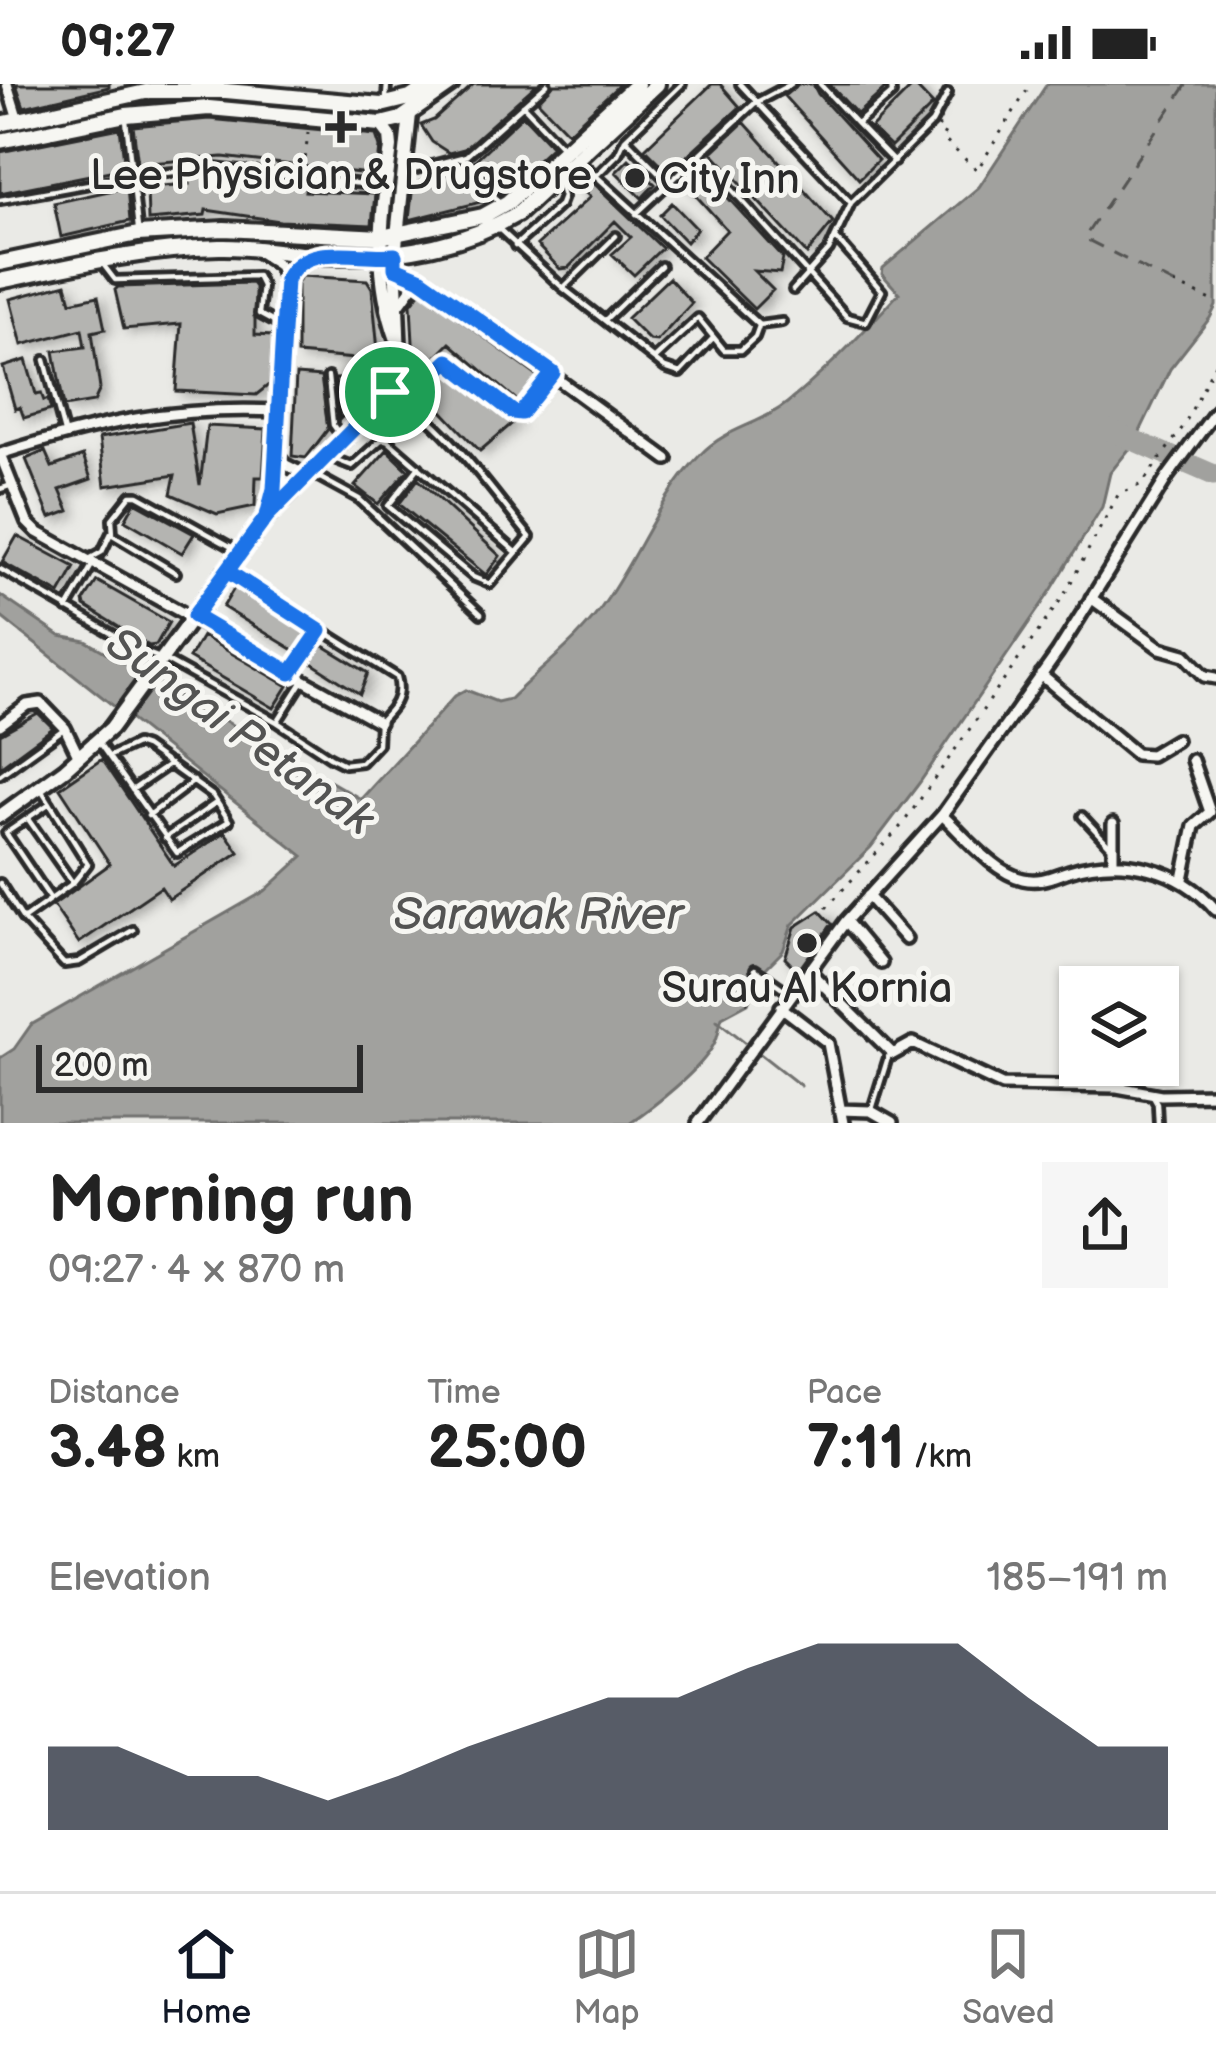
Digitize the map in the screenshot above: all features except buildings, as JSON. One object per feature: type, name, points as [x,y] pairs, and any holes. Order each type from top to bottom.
[{"type":"main road","points":[[0,124],[150,91],[221,87],[386,104],[410,98],[431,84]]},
{"type":"main road","points":[[0,140],[125,115],[209,108],[381,124],[410,114],[451,84]]},
{"type":"main road","points":[[0,263],[138,234],[224,229],[389,236],[483,216],[502,205],[637,84]]},
{"type":"main road","points":[[0,281],[143,250],[252,249],[395,262],[517,214],[658,84]]},
{"type":"street","points":[[7,84],[18,120]]},
{"type":"street","points":[[399,347],[386,311],[378,257],[389,236],[410,114]]},
{"type":"street","points":[[0,816],[79,758],[118,720],[267,516],[390,392],[397,372],[400,304],[386,187],[390,136],[381,124]]},
{"type":"street","points":[[252,249],[278,264],[286,280]]},
{"type":"street","points":[[267,516],[274,489],[286,280],[292,267],[311,255]]},
{"type":"street","points":[[395,262],[667,459]]},
{"type":"street","points":[[400,304],[419,278]]},
{"type":"street","points":[[280,411],[174,411],[64,432],[0,454],[6,487],[33,529],[379,722]]},
{"type":"street","points":[[698,1123],[712,1116],[718,1099],[764,1030],[846,921],[942,815],[1041,676],[1168,476],[1216,411]]},
{"type":"street","points":[[275,451],[284,464],[311,475]]},
{"type":"street","points":[[1091,598],[1160,649],[1185,655],[1205,676],[1216,678]]},
{"type":"street","points":[[1041,676],[1136,754],[1150,755],[1175,740]]},
{"type":"street","points":[[0,725],[27,705],[41,703],[65,728],[79,758]]},
{"type":"street","points":[[1183,879],[1194,826],[1210,812],[1192,760]]},
{"type":"street","points":[[942,815],[1008,874],[1048,880],[1071,870],[1113,863],[1183,879],[1215,906]]},
{"type":"street","points":[[1113,824],[1113,863]]},
{"type":"street","points":[[868,896],[906,939]]},
{"type":"street","points":[[846,921],[881,962]]},
{"type":"street","points":[[809,971],[898,1054],[914,1042],[1002,1085],[1216,1094]]},
{"type":"street","points":[[781,1007],[828,1043],[843,1123]]},
{"type":"street","points":[[839,1110],[871,1111],[892,1123]]},
{"type":"lane","points":[[386,104],[387,84]]},
{"type":"lane","points":[[403,173],[462,158],[547,84]]},
{"type":"lane","points":[[596,176],[682,84]]},
{"type":"lane","points":[[740,84],[851,203]]},
{"type":"lane","points":[[636,214],[755,103],[791,84]]},
{"type":"lane","points":[[820,84],[894,162]]},
{"type":"lane","points":[[857,124],[892,94],[891,84]]},
{"type":"lane","points":[[793,290],[836,237],[851,203],[932,123],[948,93]]},
{"type":"lane","points":[[523,105],[564,150]]},
{"type":"lane","points":[[125,115],[138,234]]},
{"type":"lane","points":[[626,139],[669,183]]},
{"type":"lane","points":[[700,154],[847,317],[866,322],[883,291],[836,237]]},
{"type":"lane","points":[[462,158],[502,205]]},
{"type":"lane","points":[[578,159],[759,325],[782,322]]},
{"type":"lane","points":[[0,200],[134,176],[214,168],[386,187]]},
{"type":"lane","points":[[515,246],[560,206],[563,197],[558,178]]},
{"type":"lane","points":[[496,226],[562,288],[653,359],[680,373],[713,338]]},
{"type":"lane","points":[[562,288],[616,236]]},
{"type":"lane","points":[[99,258],[115,280],[257,277],[262,286],[259,314],[284,327]]},
{"type":"lane","points":[[605,320],[661,266]]},
{"type":"lane","points":[[653,359],[698,318],[724,350],[741,350],[755,337],[759,325]]},
{"type":"lane","points":[[45,360],[64,432]]},
{"type":"lane","points":[[406,400],[448,361],[513,412],[521,413],[553,373]]},
{"type":"lane","points":[[328,377],[333,425],[344,441]]},
{"type":"lane","points":[[390,392],[406,400],[470,464],[530,537],[490,584],[388,506],[419,467]]},
{"type":"lane","points":[[329,457],[352,466],[387,440],[516,553]]},
{"type":"lane","points":[[311,475],[359,499],[482,614]]},
{"type":"lane","points":[[176,573],[113,535],[112,519],[131,495],[241,552]]},
{"type":"lane","points":[[68,609],[112,528]]},
{"type":"lane","points":[[0,569],[142,652],[277,722],[299,740],[344,764],[361,762],[378,744],[379,722],[400,691],[397,677],[227,571]]},
{"type":"lane","points":[[291,673],[320,631]]},
{"type":"lane","points":[[277,722],[303,680]]},
{"type":"lane","points":[[0,775],[65,728]]},
{"type":"lane","points":[[98,741],[177,853],[229,820],[194,781],[136,744],[110,757]]},
{"type":"lane","points":[[132,790],[170,764]]},
{"type":"lane","points":[[148,815],[194,781]]},
{"type":"lane","points":[[23,919],[73,883],[88,864],[39,787]]},
{"type":"lane","points":[[165,838],[217,802]]},
{"type":"lane","points":[[50,803],[6,832],[50,899]]},
{"type":"lane","points":[[1082,816],[1113,850]]},
{"type":"lane","points":[[28,818],[73,883]]},
{"type":"lane","points":[[0,883],[23,919],[69,964],[133,930]]},
{"type":"lane","points":[[755,969],[791,994]]},
{"type":"lane","points":[[871,1111],[890,1051]]},
{"type":"lane","points":[[1152,1094],[1158,1123]]},
{"type":"path","points":[[932,123],[946,131],[942,139],[977,170],[1031,84]]},
{"type":"path","points":[[303,178],[310,116]]},
{"type":"path","points":[[1174,284],[1216,302]]},
{"type":"path","points":[[826,908],[924,795],[1064,595],[1118,495],[1142,484],[1183,428],[1216,362]]},
{"type":"path","points":[[738,994],[748,1003]]},
{"type":"water","name":"Sarawak River","points":[[1047,84],[1216,84],[1216,306],[1170,369],[1135,442],[1110,473],[1102,507],[1052,589],[920,782],[871,847],[792,925],[783,951],[761,973],[748,1003],[722,1017],[714,1044],[688,1076],[629,1123],[0,1123],[0,1058],[14,1049],[31,1025],[265,891],[303,856],[0,616],[0,595],[60,636],[86,641],[361,799],[455,696],[466,690],[497,702],[510,699],[573,640],[606,601],[686,471],[721,438],[787,403],[873,322],[899,293],[882,274],[883,268],[979,187]]},
{"type":"waterway","points":[[1110,430],[1214,475]]},
{"type":"waterway","points":[[717,1020],[801,1086]]},
{"type":"ferry route","points":[[1174,284],[1084,238],[1187,84]]},
{"type":"place","name":"Lee Physician & Drugstore","points":[[341,127]]},
{"type":"place","name":"City Inn","points":[[635,178]]},
{"type":"place","name":"Surau Al Kornia","points":[[807,943]]},
{"type":"route","points":[[390,392],[267,516],[227,571],[320,631],[291,673],[194,616],[267,516],[274,489],[286,280],[292,267],[311,255],[395,255],[395,268],[419,278],[553,373],[521,413],[513,412],[448,361],[406,400],[390,392]]},
{"type":"water label","name":"Sungai Petanak","points":[[241,730]]}]
